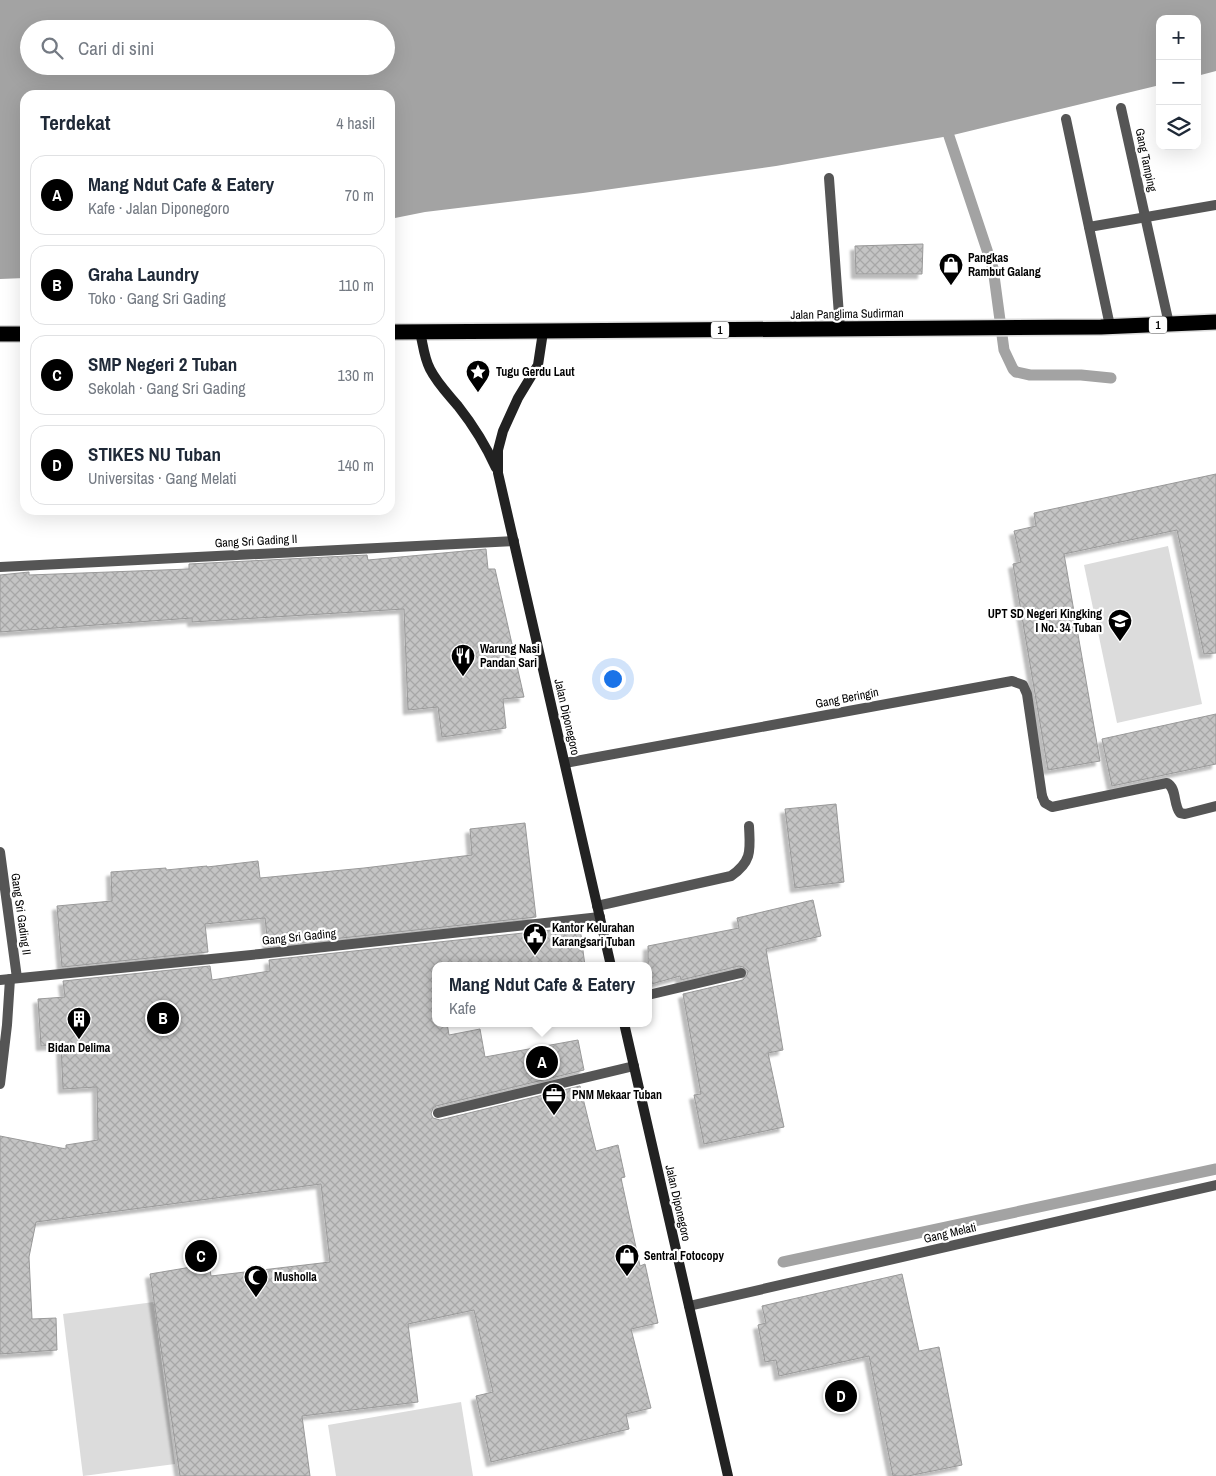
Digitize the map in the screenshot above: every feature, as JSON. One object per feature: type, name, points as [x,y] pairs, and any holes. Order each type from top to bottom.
[{"type":"highway","name":"Jalan Panglima Sudirman","points":[[420,332],[961,328],[1216,322]]},
{"type":"highway","name":"1","points":[[395,332],[420,332]]},
{"type":"highway","points":[[0,334],[20,334]]},
{"type":"main road","name":"Jalan Diponegoro","points":[[420,332],[430,370],[440,386],[468,419],[491,456],[498,473],[610,962]]},
{"type":"main road","name":"Jalan Diponegoro","points":[[498,473],[498,450],[503,431],[518,398],[538,365],[543,332]]},
{"type":"main road","name":"Jalan Diponegoro","points":[[625,1027],[728,1476]]},
{"type":"street","name":"Gang Tamping","points":[[1121,108],[1169,324]]},
{"type":"street","points":[[1066,119],[1089,227],[1105,326]]},
{"type":"street","points":[[829,178],[840,329]]},
{"type":"street","points":[[1089,227],[1216,205]]},
{"type":"street","name":"Gang Sri Gading II","points":[[0,567],[514,541]]},
{"type":"street","name":"Gang Beringin","points":[[564,763],[1012,681],[1023,686],[1027,694],[1042,796],[1047,805],[1052,807],[1167,783],[1172,787],[1177,809],[1180,813],[1185,814],[1216,806]]},
{"type":"street","points":[[597,906],[731,876],[747,861],[751,852],[750,826]]},
{"type":"street","name":"Gang Sri Gading II","points":[[0,852],[9,979],[7,1025],[0,1084]]},
{"type":"street","name":"Gang Sri Gading","points":[[9,979],[600,917]]},
{"type":"street","points":[[652,994],[741,973]]},
{"type":"street","points":[[438,1113],[634,1066]]},
{"type":"street","name":"Gang Melati","points":[[689,1306],[1216,1185]]},
{"type":"shaded area","points":[[0,0],[1216,0],[1216,71],[1201,75],[1201,15],[1156,15],[1156,86],[949,136],[776,166],[583,193],[425,212],[395,218],[395,90],[20,90],[20,278],[0,279]]},
{"type":"shaded area","points":[[1168,546],[1202,704],[1117,723],[1084,565]]},
{"type":"shaded area","points":[[154,1302],[175,1464],[83,1476],[63,1314]]},
{"type":"shaded area","points":[[461,1402],[473,1476],[336,1476],[328,1425]]},
{"type":"building","points":[[923,244],[922,274],[856,274],[855,246]]},
{"type":"building","points":[[1216,474],[1216,653],[1204,654],[1177,530],[1064,554],[1100,761],[1048,770],[1013,564],[1021,562],[1014,531],[1036,526],[1034,513]]},
{"type":"building","points":[[486,549],[488,569],[495,569],[524,697],[503,699],[506,728],[442,737],[438,707],[408,710],[404,609],[192,622],[192,618],[0,632],[0,575],[29,572],[29,575],[189,569],[189,564],[367,555],[368,560]]},
{"type":"building","points":[[1216,714],[1216,764],[1112,786],[1102,739]]},
{"type":"building","points":[[836,804],[844,882],[795,888],[785,809]]},
{"type":"building","points":[[525,823],[536,917],[268,946],[265,918],[205,924],[208,952],[62,967],[57,906],[112,901],[111,872],[207,867],[258,861],[260,878],[364,868],[472,855],[470,829]]},
{"type":"building","points":[[813,900],[821,936],[766,949],[783,1050],[768,1053],[784,1127],[704,1144],[694,1095],[701,1094],[683,994],[743,980],[748,971],[739,966],[681,980],[680,976],[652,984],[652,962],[648,962],[648,946],[739,928],[737,918]]},
{"type":"building","points":[[580,927],[584,962],[432,962],[432,1027],[448,1027],[449,1035],[480,1029],[485,1057],[578,1040],[584,1070],[436,1106],[431,1114],[433,1118],[440,1120],[580,1086],[596,1151],[618,1145],[625,1177],[621,1178],[640,1266],[645,1264],[658,1323],[631,1329],[651,1408],[626,1414],[629,1429],[491,1462],[476,1396],[493,1392],[474,1310],[408,1324],[418,1402],[302,1416],[310,1476],[180,1476],[150,1274],[209,1264],[211,1276],[330,1262],[321,1184],[36,1222],[29,1257],[32,1319],[56,1318],[57,1350],[0,1354],[0,1136],[66,1149],[66,1145],[98,1140],[97,1087],[63,1089],[61,1045],[41,1046],[38,999],[65,997],[63,981],[210,966],[212,980],[270,971],[269,960]]},
{"type":"building","points":[[902,1274],[919,1351],[939,1347],[962,1465],[908,1476],[893,1476],[869,1356],[779,1376],[776,1360],[765,1362],[758,1325],[766,1323],[762,1306]]},
{"type":"waterway","points":[[949,136],[993,268],[1004,350],[1013,369],[1016,372],[1030,375],[1081,375],[1111,378]]},
{"type":"waterway","points":[[783,1262],[1216,1169]]},
{"type":"place","name":"Pangkas Rambut Galang","points":[[951,286]]},
{"type":"place","name":"Tugu Gerdu Laut","points":[[478,393]]},
{"type":"place","name":"UPT SD Negeri Kingking I No. 34 Tuban","points":[[1120,642]]},
{"type":"place","name":"Warung Nasi Pandan Sari","points":[[463,677]]},
{"type":"place","name":"Kantor Kelurahan Karangsari Tuban","points":[[535,956]]},
{"type":"place","name":"Graha Laundry","points":[[163,1018]]},
{"type":"place","name":"Bidan Delima","points":[[79,1040]]},
{"type":"place","name":"Mang Ndut Cafe & Eatery","points":[[542,1062]]},
{"type":"place","name":"PNM Mekaar Tuban","points":[[554,1116]]},
{"type":"place","name":"SMP Negeri 2 Tuban","points":[[201,1256]]},
{"type":"place","name":"Sentral Fotocopy","points":[[627,1277]]},
{"type":"place","name":"Musholla","points":[[256,1298]]},
{"type":"place","name":"STIKES NU Tuban","points":[[841,1396]]}]
